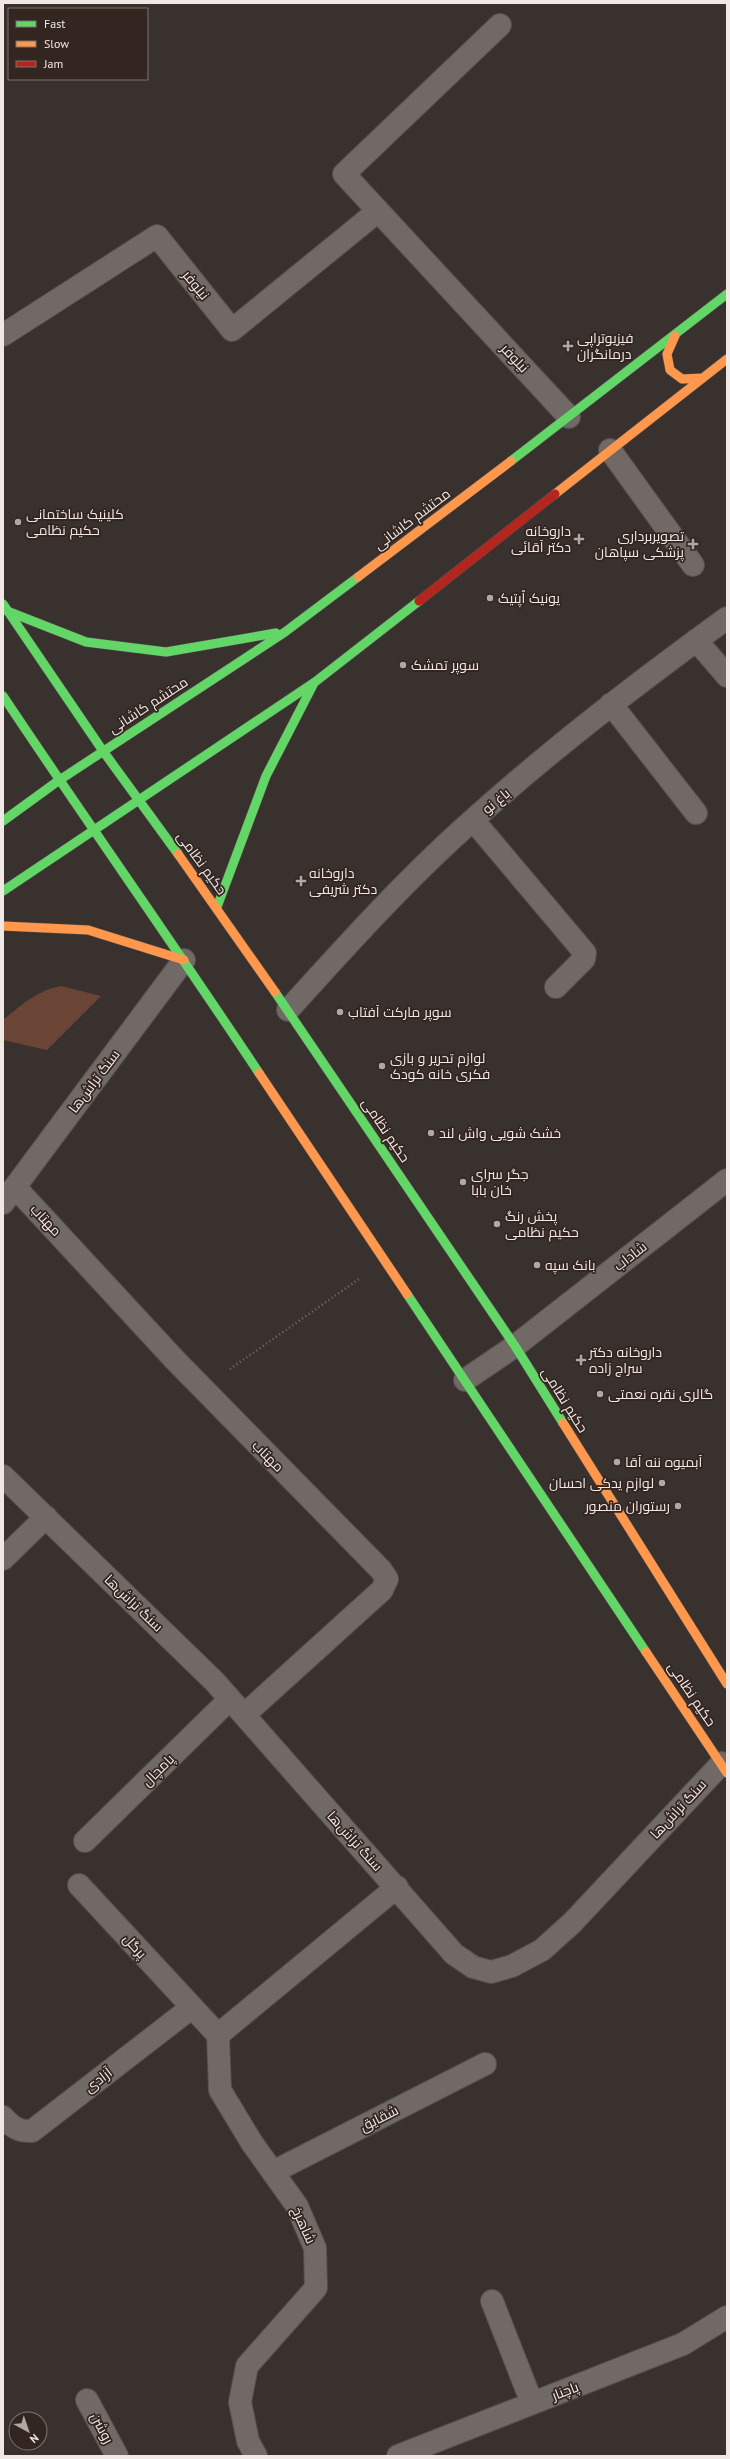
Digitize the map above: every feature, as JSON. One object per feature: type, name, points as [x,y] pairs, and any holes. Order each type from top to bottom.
[{"type":"main road","name":"محتشم کاشانی","points":[[3,821],[58,781],[285,632],[570,417],[727,294]]},
{"type":"main road","points":[[675,336],[668,346],[665,358],[669,370],[679,378],[690,382],[703,378]]},
{"type":"main road","points":[[3,891],[315,682],[727,359]]},
{"type":"main road","points":[[5,608],[86,642],[166,652],[285,632]]},
{"type":"main road","name":"حکیم نظامی","points":[[5,608],[103,751],[217,907],[514,1346],[727,1684]]},
{"type":"main road","points":[[217,907],[266,776],[315,682]]},
{"type":"main road","name":"حکیم نظامی","points":[[3,696],[58,781],[184,960],[724,1768]]},
{"type":"main road","points":[[3,926],[88,930],[184,960]]},
{"type":"street","name":"نیلوفر","points":[[500,24],[344,174],[570,417]]},
{"type":"street","name":"نیلوفر","points":[[3,335],[157,236],[232,330],[378,211]]},
{"type":"street","points":[[610,450],[693,565]]},
{"type":"street","name":"باغ نو","points":[[288,1010],[356,935],[473,820],[611,704],[727,618]]},
{"type":"street","points":[[696,640],[727,676]]},
{"type":"street","points":[[611,704],[696,813]]},
{"type":"street","points":[[473,820],[585,953],[584,958],[556,987]]},
{"type":"street","name":"سنگ تراش‌ها","points":[[9,1195],[184,960]]},
{"type":"street","name":"شاداب","points":[[465,1380],[514,1346],[727,1180]]},
{"type":"street","name":"مهتاب","points":[[9,1195],[202,1388],[381,1570],[387,1579],[382,1590],[244,1715]]},
{"type":"street","name":"سنگ تراش‌ها","points":[[3,1476],[230,1699],[397,1887],[454,1954],[473,1967],[491,1972],[512,1966],[542,1950],[572,1923],[724,1768]]},
{"type":"street","points":[[3,1559],[46,1518]]},
{"type":"street","name":"پامچال","points":[[85,1842],[230,1699]]},
{"type":"street","name":"پرگل","points":[[79,1885],[191,2008],[218,2035]]},
{"type":"street","points":[[218,2035],[397,1887]]},
{"type":"street","name":"آزادی","points":[[3,2118],[11,2127],[22,2132],[32,2131],[191,2008]]},
{"type":"street","name":"شاهرخ","points":[[218,2035],[220,2090],[272,2172],[297,2206],[315,2248],[316,2288],[248,2366],[240,2402],[248,2441],[256,2456]]},
{"type":"street","name":"شقایق","points":[[272,2172],[485,2064]]},
{"type":"street","points":[[492,2301],[532,2403]]},
{"type":"street","name":"پاچنار","points":[[398,2456],[683,2344],[727,2317]]},
{"type":"street","name":"روشن","points":[[87,2400],[117,2456]]},
{"type":"path","points":[[202,1388],[385,1260]]},
{"type":"shaded area","points":[[61,986],[101,996],[47,1050],[3,1040],[3,1020],[37,995]]},
{"type":"traffic: fast","points":[[511,461],[727,294]]},
{"type":"traffic: fast","points":[[3,821],[58,781],[285,632],[358,577]]},
{"type":"traffic: fast","points":[[3,891],[315,682],[419,601]]},
{"type":"traffic: fast","points":[[3,604],[103,751],[178,854]]},
{"type":"traffic: fast","points":[[7,611],[86,642],[166,652],[276,633]]},
{"type":"traffic: fast","points":[[217,907],[266,776],[314,683]]},
{"type":"traffic: fast","points":[[3,696],[259,1073]]},
{"type":"traffic: fast","points":[[275,992],[515,1346],[563,1423]]},
{"type":"traffic: fast","points":[[407,1294],[646,1652]]},
{"type":"traffic: slow","points":[[675,336],[667,354],[670,370],[682,379],[703,378]]},
{"type":"traffic: slow","points":[[555,494],[727,359]]},
{"type":"traffic: slow","points":[[358,577],[511,461]]},
{"type":"traffic: slow","points":[[178,854],[275,992]]},
{"type":"traffic: slow","points":[[3,926],[88,930],[184,960]]},
{"type":"traffic: slow","points":[[259,1073],[407,1294]]},
{"type":"traffic: slow","points":[[563,1423],[727,1684]]},
{"type":"traffic: slow","points":[[646,1652],[727,1773]]},
{"type":"traffic: jam","points":[[419,601],[555,494]]},
{"type":"place","name":"فیزیوتراپی درمانگران","points":[[568,346]]},
{"type":"place","name":"کلینیک ساختمانی حکیم نظامی","points":[[18,522]]},
{"type":"place","name":"داروخانه دکتر آقائی","points":[[579,539]]},
{"type":"place","name":"تصویربرداری پزشکی سپاهان","points":[[693,544]]},
{"type":"place","name":"یونیک ٱپتیک","points":[[490,598]]},
{"type":"place","name":"سوپر تمشک","points":[[403,665]]},
{"type":"place","name":"داروخانه دکتر شریفی","points":[[301,881]]},
{"type":"place","name":"سوپر مارکت آفتاب","points":[[340,1012]]},
{"type":"place","name":"لوازم تحریر و بازی فکری خانه کودک","points":[[382,1066]]},
{"type":"place","name":"خشک شویی واش لند","points":[[431,1133]]},
{"type":"place","name":"جگر سرای خان بابا","points":[[463,1182]]},
{"type":"place","name":"پخش رنگ حکیم نظامی","points":[[497,1224]]},
{"type":"place","name":"بانک سپه","points":[[537,1265]]},
{"type":"place","name":"داروخانه دکتر سراج زاده","points":[[581,1360]]},
{"type":"place","name":"گالری نقره نعمتی","points":[[600,1394]]},
{"type":"place","name":"آبمیوه ننه آقا","points":[[617,1462]]},
{"type":"place","name":"لوازم یدکی احسان","points":[[662,1483]]},
{"type":"place","name":"رستوران منصور","points":[[678,1506]]}]
